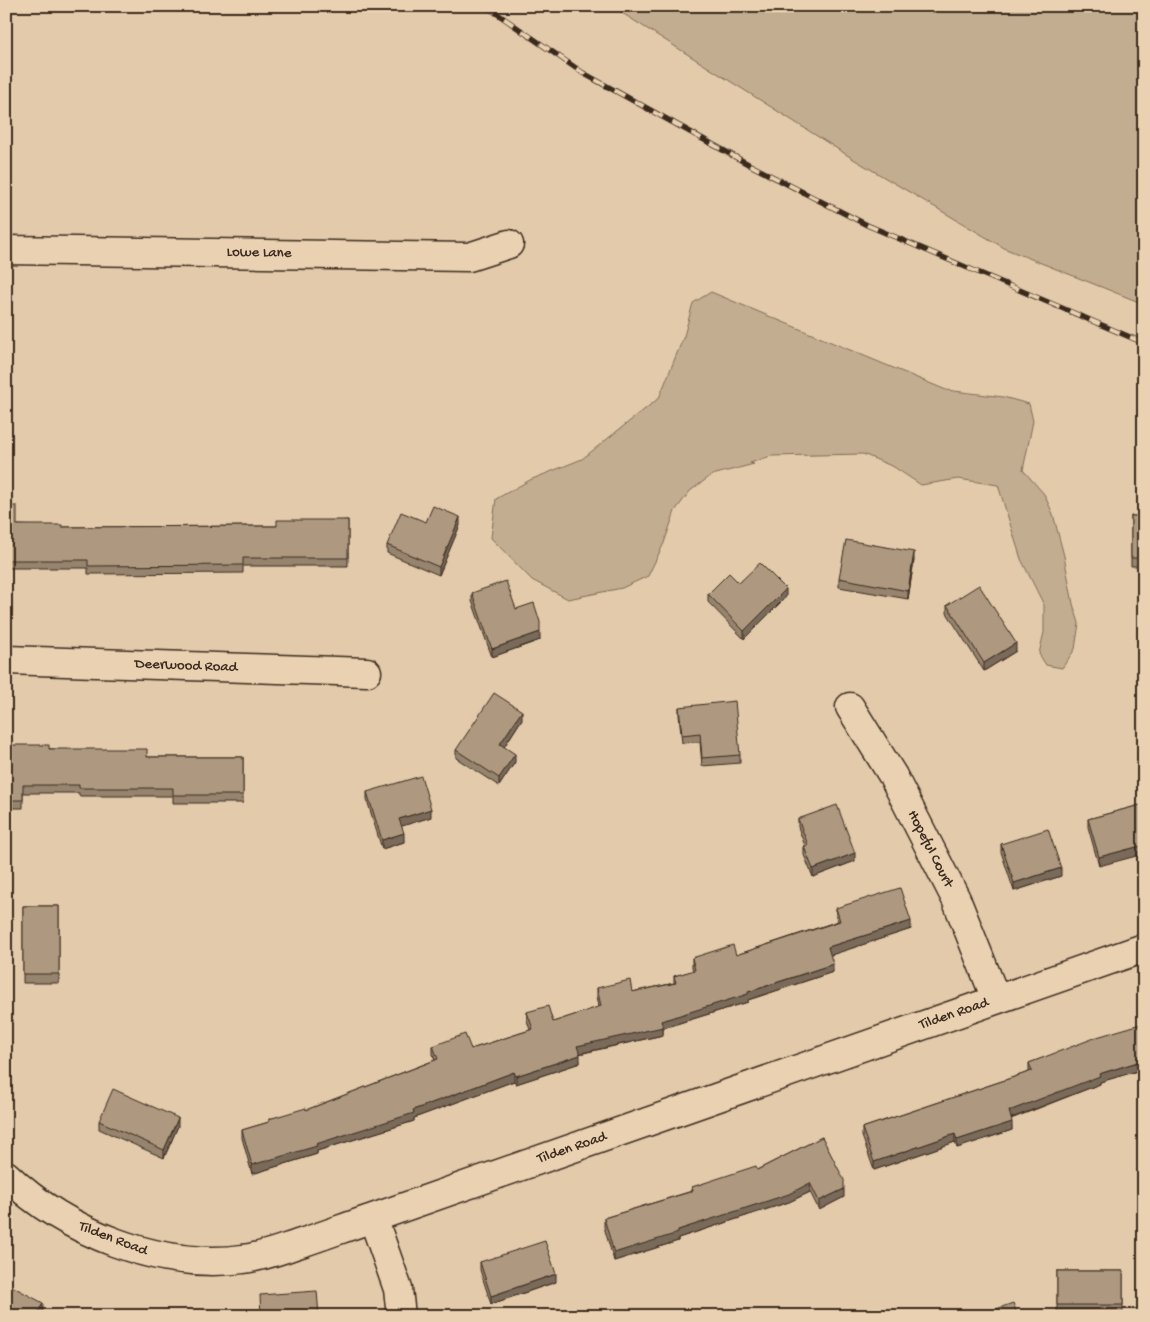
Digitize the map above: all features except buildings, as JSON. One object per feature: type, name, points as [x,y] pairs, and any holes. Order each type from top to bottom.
[{"type":"street","name":"Lowe Lane","points":[[6,250],[469,256],[509,244]]},
{"type":"street","name":"Deerwood Road","points":[[6,660],[367,672]]},
{"type":"street","name":"Hopeful Court","points":[[850,707],[893,776],[956,899],[996,999]]},
{"type":"street","name":"Tilden Road","points":[[6,1175],[20,1188],[48,1208],[74,1224],[111,1241],[152,1254],[204,1261],[243,1259],[273,1252],[373,1218],[1144,948]]},
{"type":"street","points":[[373,1218],[398,1289],[401,1316]]},
{"type":"shaded area","points":[[611,6],[1144,6],[1144,304],[1006,249],[855,160]]},
{"type":"shaded area","points":[[711,292],[946,390],[1003,397],[1029,404],[1033,421],[1023,470],[1044,494],[1053,514],[1079,623],[1075,649],[1062,668],[1046,665],[1039,654],[1044,632],[1044,605],[1021,559],[998,485],[958,479],[921,485],[894,467],[863,454],[771,456],[750,463],[754,464],[712,475],[690,491],[675,511],[664,543],[648,576],[622,588],[568,599],[532,580],[491,538],[496,499],[530,480],[582,459],[659,398],[684,336],[693,303]]},
{"type":"railway","points":[[486,6],[583,73],[750,165],[867,225],[1144,343]]}]
